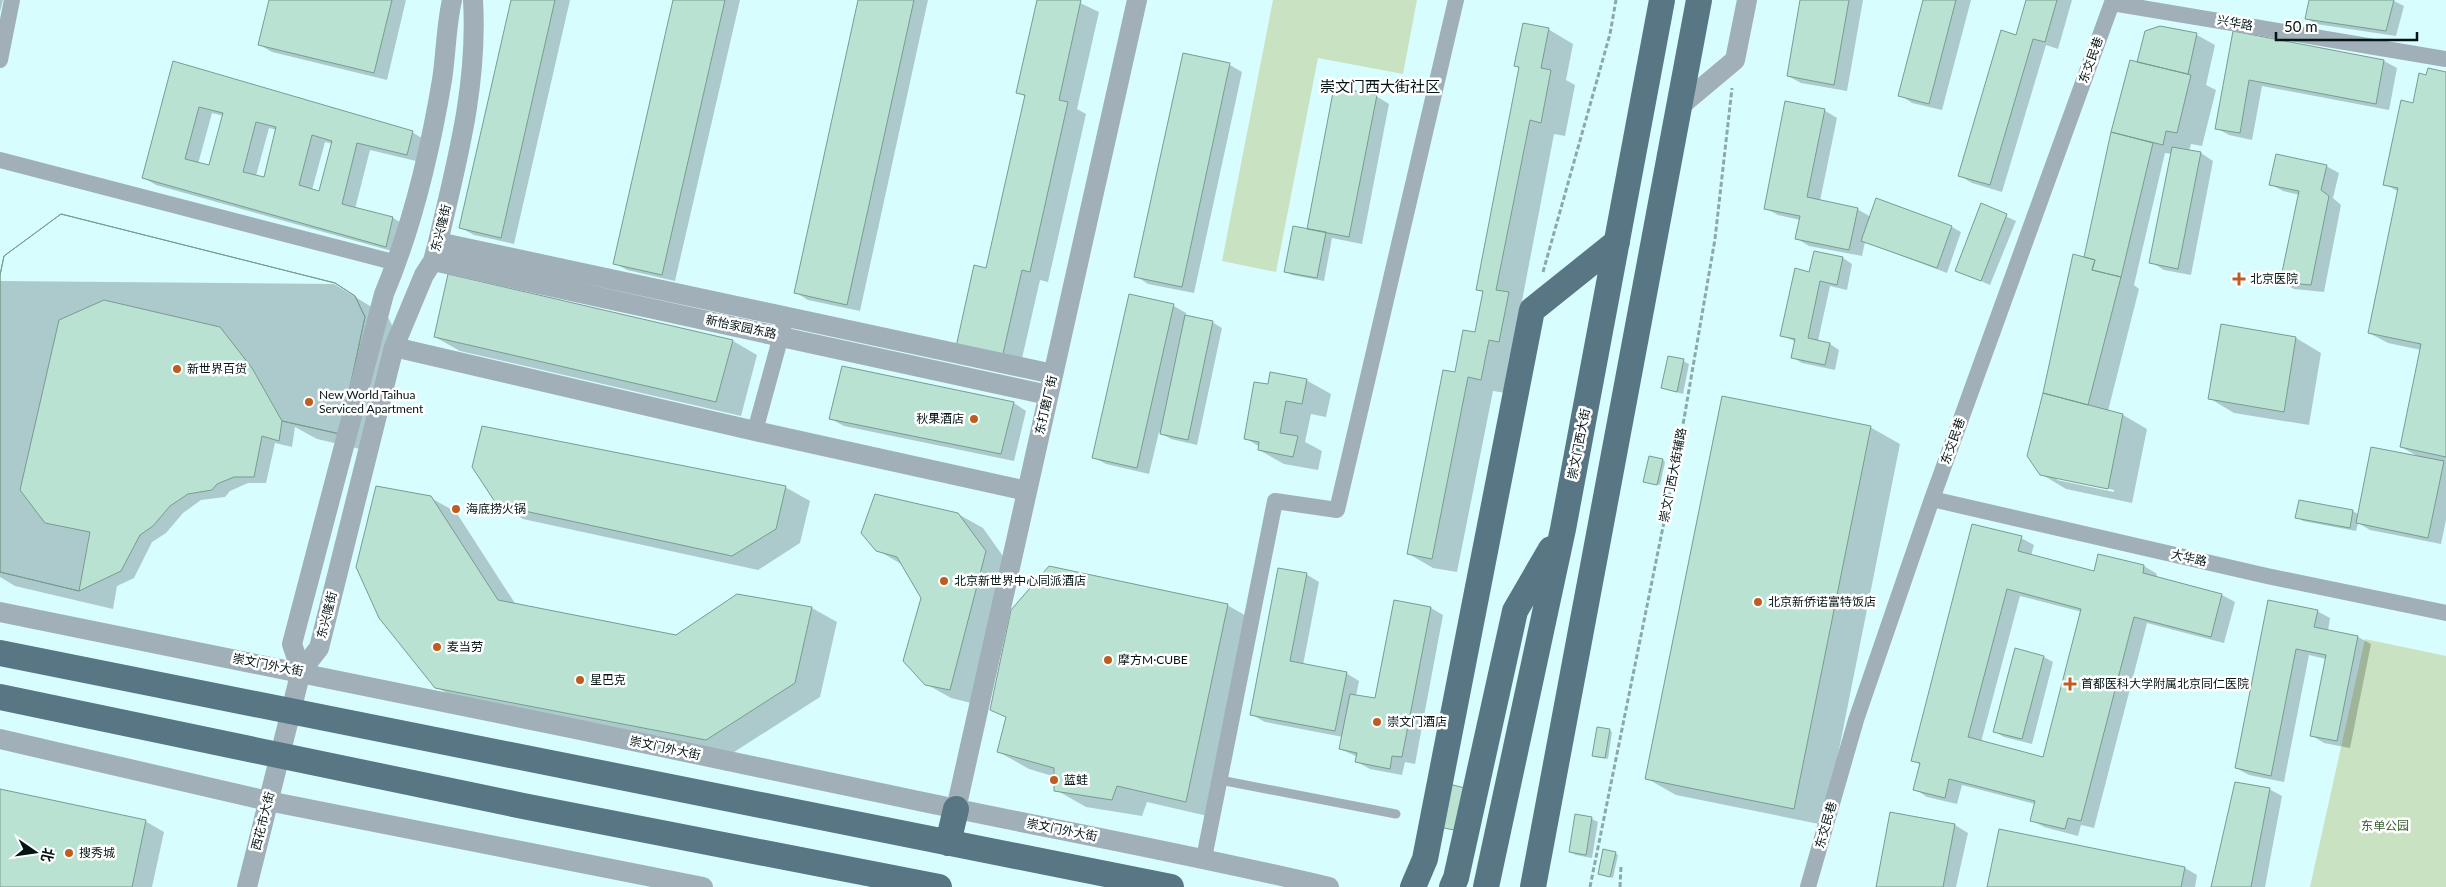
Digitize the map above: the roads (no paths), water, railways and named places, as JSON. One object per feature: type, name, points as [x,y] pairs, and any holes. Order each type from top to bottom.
[{"type":"main road","name":"崇文门西大街","points":[[1486,887],[1563,529],[1662,0]]},
{"type":"main road","points":[[1533,887],[1698,0]]},
{"type":"main road","points":[[1413,887],[1425,859],[1532,310],[1616,242]]},
{"type":"main road","points":[[1452,887],[1456,878],[1515,611],[1563,529]]},
{"type":"main road","points":[[0,653],[291,713],[1171,887]]},
{"type":"main road","points":[[0,697],[523,806],[939,887]]},
{"type":"main road","points":[[948,843],[956,809]]},
{"type":"street","points":[[0,60],[12,0]]},
{"type":"street","name":"东兴隆街","points":[[301,671],[292,644],[384,294],[402,250],[438,105],[452,0]]},
{"type":"street","name":"东兴隆街","points":[[301,671],[319,648],[394,347],[436,252],[467,117],[474,26],[473,0]]},
{"type":"street","name":"东打磨厂街","points":[[956,809],[1137,0]]},
{"type":"street","points":[[1204,858],[1275,501],[1337,510],[1456,0]]},
{"type":"street","points":[[1679,107],[1735,60],[1747,0]]},
{"type":"street","name":"兴华路","points":[[2113,1],[2446,60]]},
{"type":"street","name":"东交民巷","points":[[1808,887],[1856,720],[1932,499],[2113,1]]},
{"type":"street","points":[[0,160],[396,263]]},
{"type":"street","name":"新怡家园东路","points":[[436,252],[784,326],[1053,374]]},
{"type":"street","points":[[755,431],[784,326]]},
{"type":"street","name":"新怡家园东路","points":[[784,326],[1048,395]]},
{"type":"street","points":[[394,347],[755,431],[1027,491]]},
{"type":"street","name":"大华路","points":[[1932,499],[2267,576],[2446,612]]},
{"type":"street","name":"崇文门外大街","points":[[0,612],[301,671],[956,809],[1204,858],[1329,887]]},
{"type":"street","name":"西花市大街","points":[[248,887],[301,671]]},
{"type":"street","points":[[0,739],[268,801],[703,887]]},
{"type":"lane","points":[[1220,780],[1396,814]]},
{"type":"place","name":"北京医院","points":[[2239,279]]},
{"type":"place","name":"新世界百货","points":[[177,369]]},
{"type":"place","name":"New World Taihua Serviced Apartment","points":[[309,402]]},
{"type":"place","name":"秋果酒店","points":[[974,419]]},
{"type":"place","name":"海底捞火锅","points":[[456,509]]},
{"type":"place","name":"北京新世界中心同派酒店","points":[[944,581]]},
{"type":"place","name":"北京新侨诺富特饭店","points":[[1758,602]]},
{"type":"place","name":"麦当劳","points":[[437,647]]},
{"type":"place","name":"摩方M·CUBE","points":[[1108,660]]},
{"type":"place","name":"星巴克","points":[[580,680]]},
{"type":"place","name":"首都医科大学附属北京同仁医院","points":[[2070,684]]},
{"type":"place","name":"崇文门酒店","points":[[1377,722]]},
{"type":"place","name":"蓝蛙","points":[[1054,780]]},
{"type":"place","name":"搜秀城","points":[[69,853]]},
{"type":"district","name":"崇文门西大街社区","points":[[1380,87]]},
{"type":"park label","name":"东单公园","points":[[2385,826]]}]
